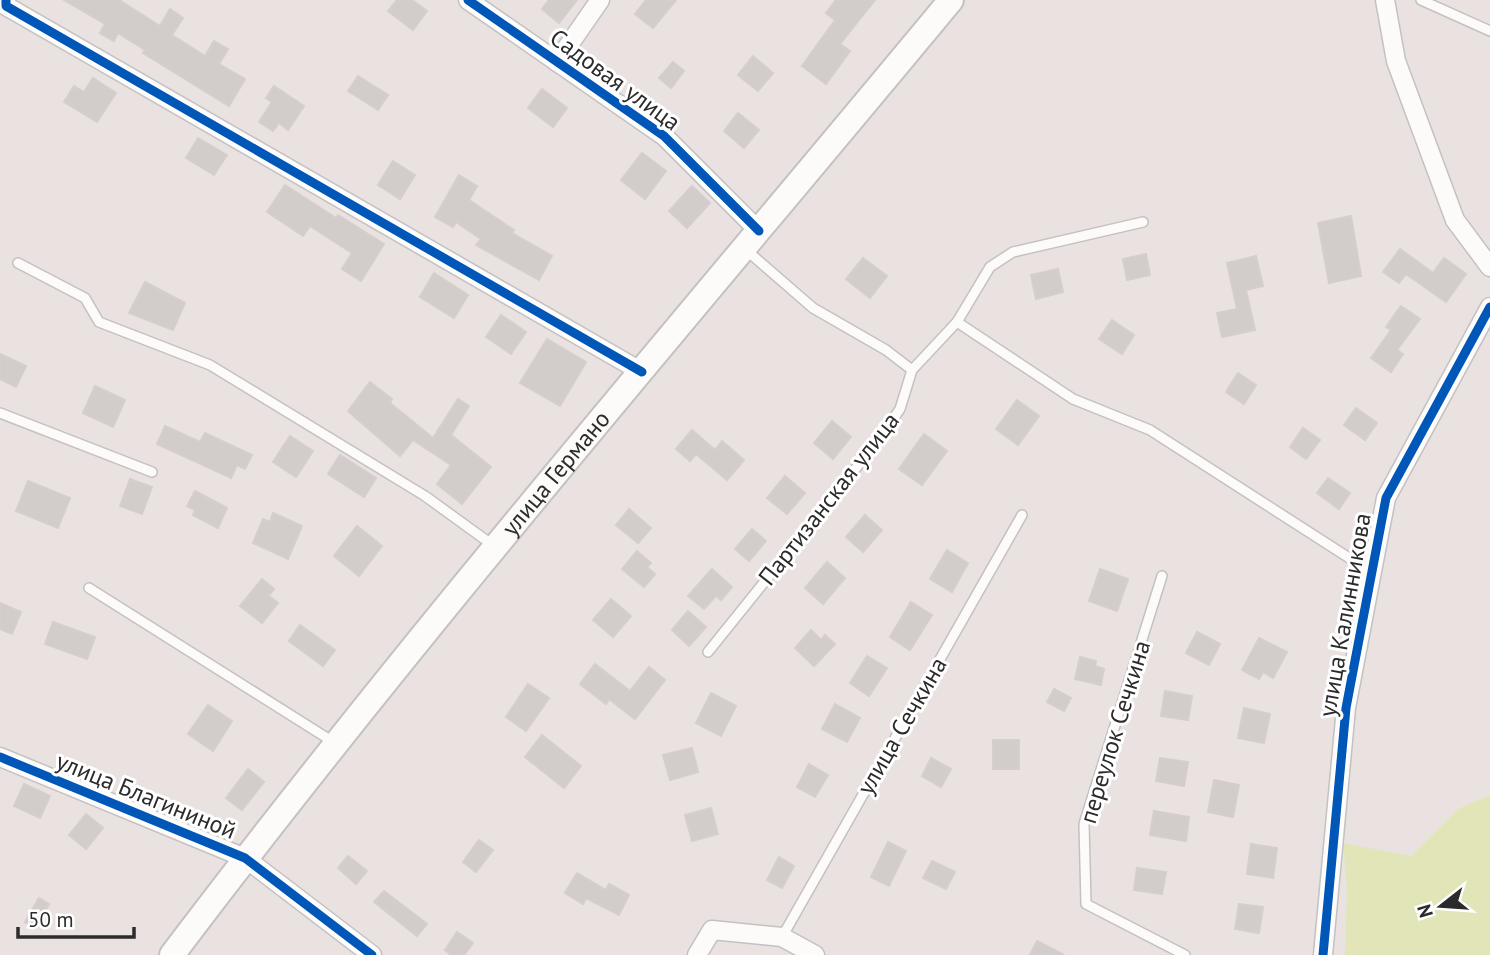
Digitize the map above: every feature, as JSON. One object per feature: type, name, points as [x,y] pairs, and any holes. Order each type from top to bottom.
[{"type":"main road","name":"улица Германо","points":[[172,955],[245,858],[495,547],[951,0]]},
{"type":"street","points":[[6,0],[6,6],[642,372]]},
{"type":"street","name":"Садовая улица","points":[[468,0],[664,136],[752,240]]},
{"type":"street","name":"Садовая улица","points":[[557,62],[600,0]]},
{"type":"street","points":[[1385,0],[1385,16],[1396,61],[1455,220],[1490,267]]},
{"type":"street","name":"улица Калинникова","points":[[1323,955],[1346,708],[1387,498],[1490,307]]},
{"type":"street","name":"улица Благининой","points":[[0,757],[245,858],[372,955]]},
{"type":"street","points":[[697,955],[712,930],[782,937],[815,955]]},
{"type":"lane","points":[[1421,0],[1490,30]]},
{"type":"lane","points":[[752,240],[813,307],[912,370],[957,322],[990,267],[1013,252],[1143,222]]},
{"type":"lane","points":[[18,263],[85,298],[99,323],[210,365],[425,496],[495,547]]},
{"type":"lane","points":[[957,322],[1073,399],[1150,430],[1371,572]]},
{"type":"lane","name":"Партизанская улица","points":[[708,652],[877,442],[900,410],[912,370]]},
{"type":"lane","points":[[0,412],[152,472]]},
{"type":"lane","name":"улица Сечкина","points":[[782,937],[1022,515]]},
{"type":"lane","name":"переулок Сечкина","points":[[1162,576],[1084,824],[1086,904],[1185,955]]},
{"type":"lane","points":[[89,588],[337,744]]},
{"type":"green space","points":[[1490,795],[1490,955],[1345,955],[1347,889],[1343,843],[1411,856],[1458,809]]},
{"type":"building","points":[[64,0],[119,0],[160,26],[170,9],[183,18],[172,35],[205,56],[214,41],[228,49],[219,64],[245,79],[229,106],[143,53],[145,50],[118,33],[114,41],[100,33],[105,24]]},
{"type":"building","points":[[397,0],[412,0],[427,11],[413,30],[388,11]]},
{"type":"building","points":[[549,0],[577,0],[559,23],[542,9]]},
{"type":"building","points":[[646,0],[676,0],[653,28],[635,14]]},
{"type":"building","points":[[836,0],[875,0],[840,44],[850,51],[826,84],[802,66],[835,20],[826,13]]},
{"type":"building","points":[[753,56],[773,73],[758,91],[738,75]]},
{"type":"building","points":[[673,62],[684,71],[671,88],[659,78]]},
{"type":"building","points":[[358,76],[388,95],[378,110],[348,91]]},
{"type":"building","points":[[93,78],[116,93],[97,122],[64,102],[74,86],[84,92]]},
{"type":"building","points":[[274,86],[304,106],[288,130],[279,123],[273,131],[259,122],[272,102],[266,98]]},
{"type":"building","points":[[542,89],[567,108],[553,127],[528,108]]},
{"type":"building","points":[[738,113],[759,130],[744,148],[724,131]]},
{"type":"building","points":[[198,138],[227,155],[214,175],[186,158]]},
{"type":"building","points":[[642,153],[666,171],[645,199],[621,180]]},
{"type":"building","points":[[393,161],[415,175],[400,199],[378,185]]},
{"type":"building","points":[[459,175],[477,186],[469,200],[514,230],[512,233],[552,256],[539,280],[476,245],[481,239],[456,222],[453,227],[435,217]]},
{"type":"building","points":[[285,185],[336,218],[338,215],[384,244],[361,281],[342,269],[352,253],[310,226],[303,236],[267,212]]},
{"type":"building","points":[[692,186],[710,203],[687,228],[669,211]]},
{"type":"building","points":[[1351,216],[1361,276],[1329,283],[1318,223]]},
{"type":"building","points":[[1400,249],[1433,273],[1444,258],[1466,274],[1446,302],[1406,274],[1399,283],[1383,272]]},
{"type":"building","points":[[1146,254],[1150,275],[1127,280],[1123,259]]},
{"type":"building","points":[[1256,256],[1263,286],[1246,290],[1255,330],[1222,337],[1217,313],[1237,309],[1227,263]]},
{"type":"building","points":[[863,258],[887,276],[870,298],[846,279]]},
{"type":"building","points":[[1058,269],[1063,292],[1036,299],[1031,275]]},
{"type":"building","points":[[434,273],[468,295],[454,318],[420,297]]},
{"type":"building","points":[[145,282],[185,303],[173,330],[129,313]]},
{"type":"building","points":[[1401,306],[1420,319],[1397,350],[1403,354],[1391,372],[1371,358],[1391,330],[1386,327]]},
{"type":"building","points":[[501,315],[526,332],[511,354],[486,337]]},
{"type":"building","points":[[1112,320],[1134,335],[1122,354],[1099,339]]},
{"type":"building","points":[[547,339],[586,362],[560,406],[520,383]]},
{"type":"building","points":[[0,354],[26,366],[16,387],[0,379]]},
{"type":"building","points":[[1238,373],[1256,385],[1244,404],[1226,392]]},
{"type":"building","points":[[370,382],[392,399],[390,403],[433,438],[458,399],[469,406],[451,435],[491,467],[462,504],[437,484],[451,465],[413,440],[400,456],[348,411]]},
{"type":"building","points":[[95,386],[125,400],[113,427],[83,413]]},
{"type":"building","points":[[1017,400],[1039,416],[1018,445],[996,429]]},
{"type":"building","points":[[1356,408],[1377,423],[1365,440],[1344,425]]},
{"type":"building","points":[[832,421],[851,437],[833,459],[814,443]]},
{"type":"building","points":[[165,426],[200,442],[205,433],[252,455],[245,469],[237,465],[231,478],[157,444]]},
{"type":"building","points":[[1303,428],[1320,440],[1306,459],[1290,447]]},
{"type":"building","points":[[692,430],[715,450],[722,441],[744,460],[727,480],[696,454],[690,461],[676,449]]},
{"type":"building","points":[[924,434],[947,451],[922,485],[899,469]]},
{"type":"building","points":[[290,436],[313,451],[296,477],[273,462]]},
{"type":"building","points":[[340,455],[376,478],[364,497],[328,474]]},
{"type":"building","points":[[785,476],[805,493],[787,514],[767,498]]},
{"type":"building","points":[[1328,478],[1350,493],[1339,509],[1317,493]]},
{"type":"building","points":[[130,479],[152,487],[142,514],[120,506]]},
{"type":"building","points":[[28,481],[70,498],[58,528],[16,511]]},
{"type":"building","points":[[195,491],[227,508],[218,528],[193,515],[195,510],[187,506]]},
{"type":"building","points":[[629,509],[651,528],[638,543],[616,525]]},
{"type":"building","points":[[273,513],[302,526],[288,559],[253,543],[263,519],[270,522]]},
{"type":"building","points":[[865,515],[882,530],[863,552],[846,537]]},
{"type":"building","points":[[357,526],[382,546],[359,576],[334,556]]},
{"type":"building","points":[[752,529],[766,541],[749,561],[735,549]]},
{"type":"building","points":[[947,550],[968,563],[952,592],[930,579]]},
{"type":"building","points":[[637,551],[651,563],[647,567],[655,574],[644,587],[622,569]]},
{"type":"building","points":[[827,562],[845,578],[823,604],[805,588]]},
{"type":"building","points":[[712,569],[732,587],[721,600],[716,596],[704,609],[688,596]]},
{"type":"building","points":[[1100,569],[1128,579],[1117,611],[1089,601]]},
{"type":"building","points":[[262,579],[274,589],[269,596],[278,603],[262,623],[240,606]]},
{"type":"building","points":[[611,599],[631,616],[613,637],[593,620]]},
{"type":"building","points":[[911,602],[932,615],[910,650],[890,637]]},
{"type":"building","points":[[0,603],[21,612],[12,634],[0,629]]},
{"type":"building","points":[[688,611],[706,627],[689,646],[672,630]]},
{"type":"building","points":[[53,622],[95,637],[87,659],[45,644]]},
{"type":"building","points":[[300,625],[335,650],[323,666],[289,641]]},
{"type":"building","points":[[811,630],[821,640],[825,635],[835,644],[814,666],[795,648]]},
{"type":"building","points":[[1197,632],[1220,644],[1209,665],[1186,653]]},
{"type":"building","points":[[1259,638],[1287,652],[1273,678],[1263,672],[1259,679],[1242,670]]},
{"type":"building","points":[[867,656],[887,668],[869,696],[850,683]]},
{"type":"building","points":[[1080,657],[1096,661],[1095,666],[1104,669],[1101,685],[1075,679]]},
{"type":"building","points":[[595,664],[630,691],[649,667],[665,680],[635,719],[609,699],[606,704],[580,684]]},
{"type":"building","points":[[528,684],[549,698],[526,731],[506,717]]},
{"type":"building","points":[[1054,689],[1071,698],[1064,711],[1047,702]]},
{"type":"building","points":[[1165,691],[1192,696],[1188,720],[1161,716]]},
{"type":"building","points":[[711,693],[736,706],[721,736],[696,723]]},
{"type":"building","points":[[835,704],[860,718],[847,742],[822,729]]},
{"type":"building","points":[[208,705],[232,721],[213,751],[188,734]]},
{"type":"building","points":[[1244,708],[1270,714],[1264,743],[1238,738]]},
{"type":"building","points":[[542,735],[581,766],[564,788],[525,757]]},
{"type":"building","points":[[993,740],[1019,740],[1019,769],[993,769]]},
{"type":"building","points":[[692,748],[698,772],[670,780],[663,755]]},
{"type":"building","points":[[931,758],[951,769],[941,787],[922,776]]},
{"type":"building","points":[[1160,758],[1188,762],[1184,786],[1156,781]]},
{"type":"building","points":[[809,764],[828,775],[815,797],[797,787]]},
{"type":"building","points":[[248,769],[264,782],[242,810],[226,798]]},
{"type":"building","points":[[1214,780],[1239,785],[1233,817],[1208,812]]},
{"type":"building","points":[[24,784],[50,796],[40,818],[14,806]]},
{"type":"building","points":[[711,808],[718,834],[692,841],[685,815]]},
{"type":"building","points":[[1154,811],[1189,817],[1186,841],[1150,835]]},
{"type":"building","points":[[86,814],[103,828],[86,849],[69,835]]},
{"type":"building","points":[[479,840],[493,850],[476,872],[463,862]]},
{"type":"building","points":[[888,842],[906,851],[889,886],[871,877]]},
{"type":"building","points":[[1251,844],[1277,848],[1273,878],[1247,874]]},
{"type":"building","points":[[348,856],[367,871],[356,884],[338,868]]},
{"type":"building","points":[[779,857],[794,866],[782,888],[767,880]]},
{"type":"building","points":[[932,861],[955,872],[946,889],[923,878]]},
{"type":"building","points":[[1137,868],[1166,872],[1162,894],[1134,890]]},
{"type":"building","points":[[577,873],[606,890],[609,884],[629,895],[619,915],[586,898],[583,904],[565,893]]},
{"type":"building","points":[[384,891],[427,924],[417,936],[374,902]]},
{"type":"building","points":[[39,898],[49,904],[36,928],[25,922]]},
{"type":"building","points":[[1239,904],[1263,907],[1259,933],[1235,929]]},
{"type":"building","points":[[457,932],[473,943],[464,955],[451,955],[445,950]]},
{"type":"building","points":[[1037,941],[1064,955],[1030,955]]},
{"type":"cycle path","points":[[6,0],[6,6],[642,372]]},
{"type":"cycle path","points":[[468,0],[664,136],[759,231]]},
{"type":"cycle path","points":[[1323,955],[1346,708],[1386,498],[1490,307]]},
{"type":"cycle path","points":[[0,757],[245,858],[372,955]]}]
